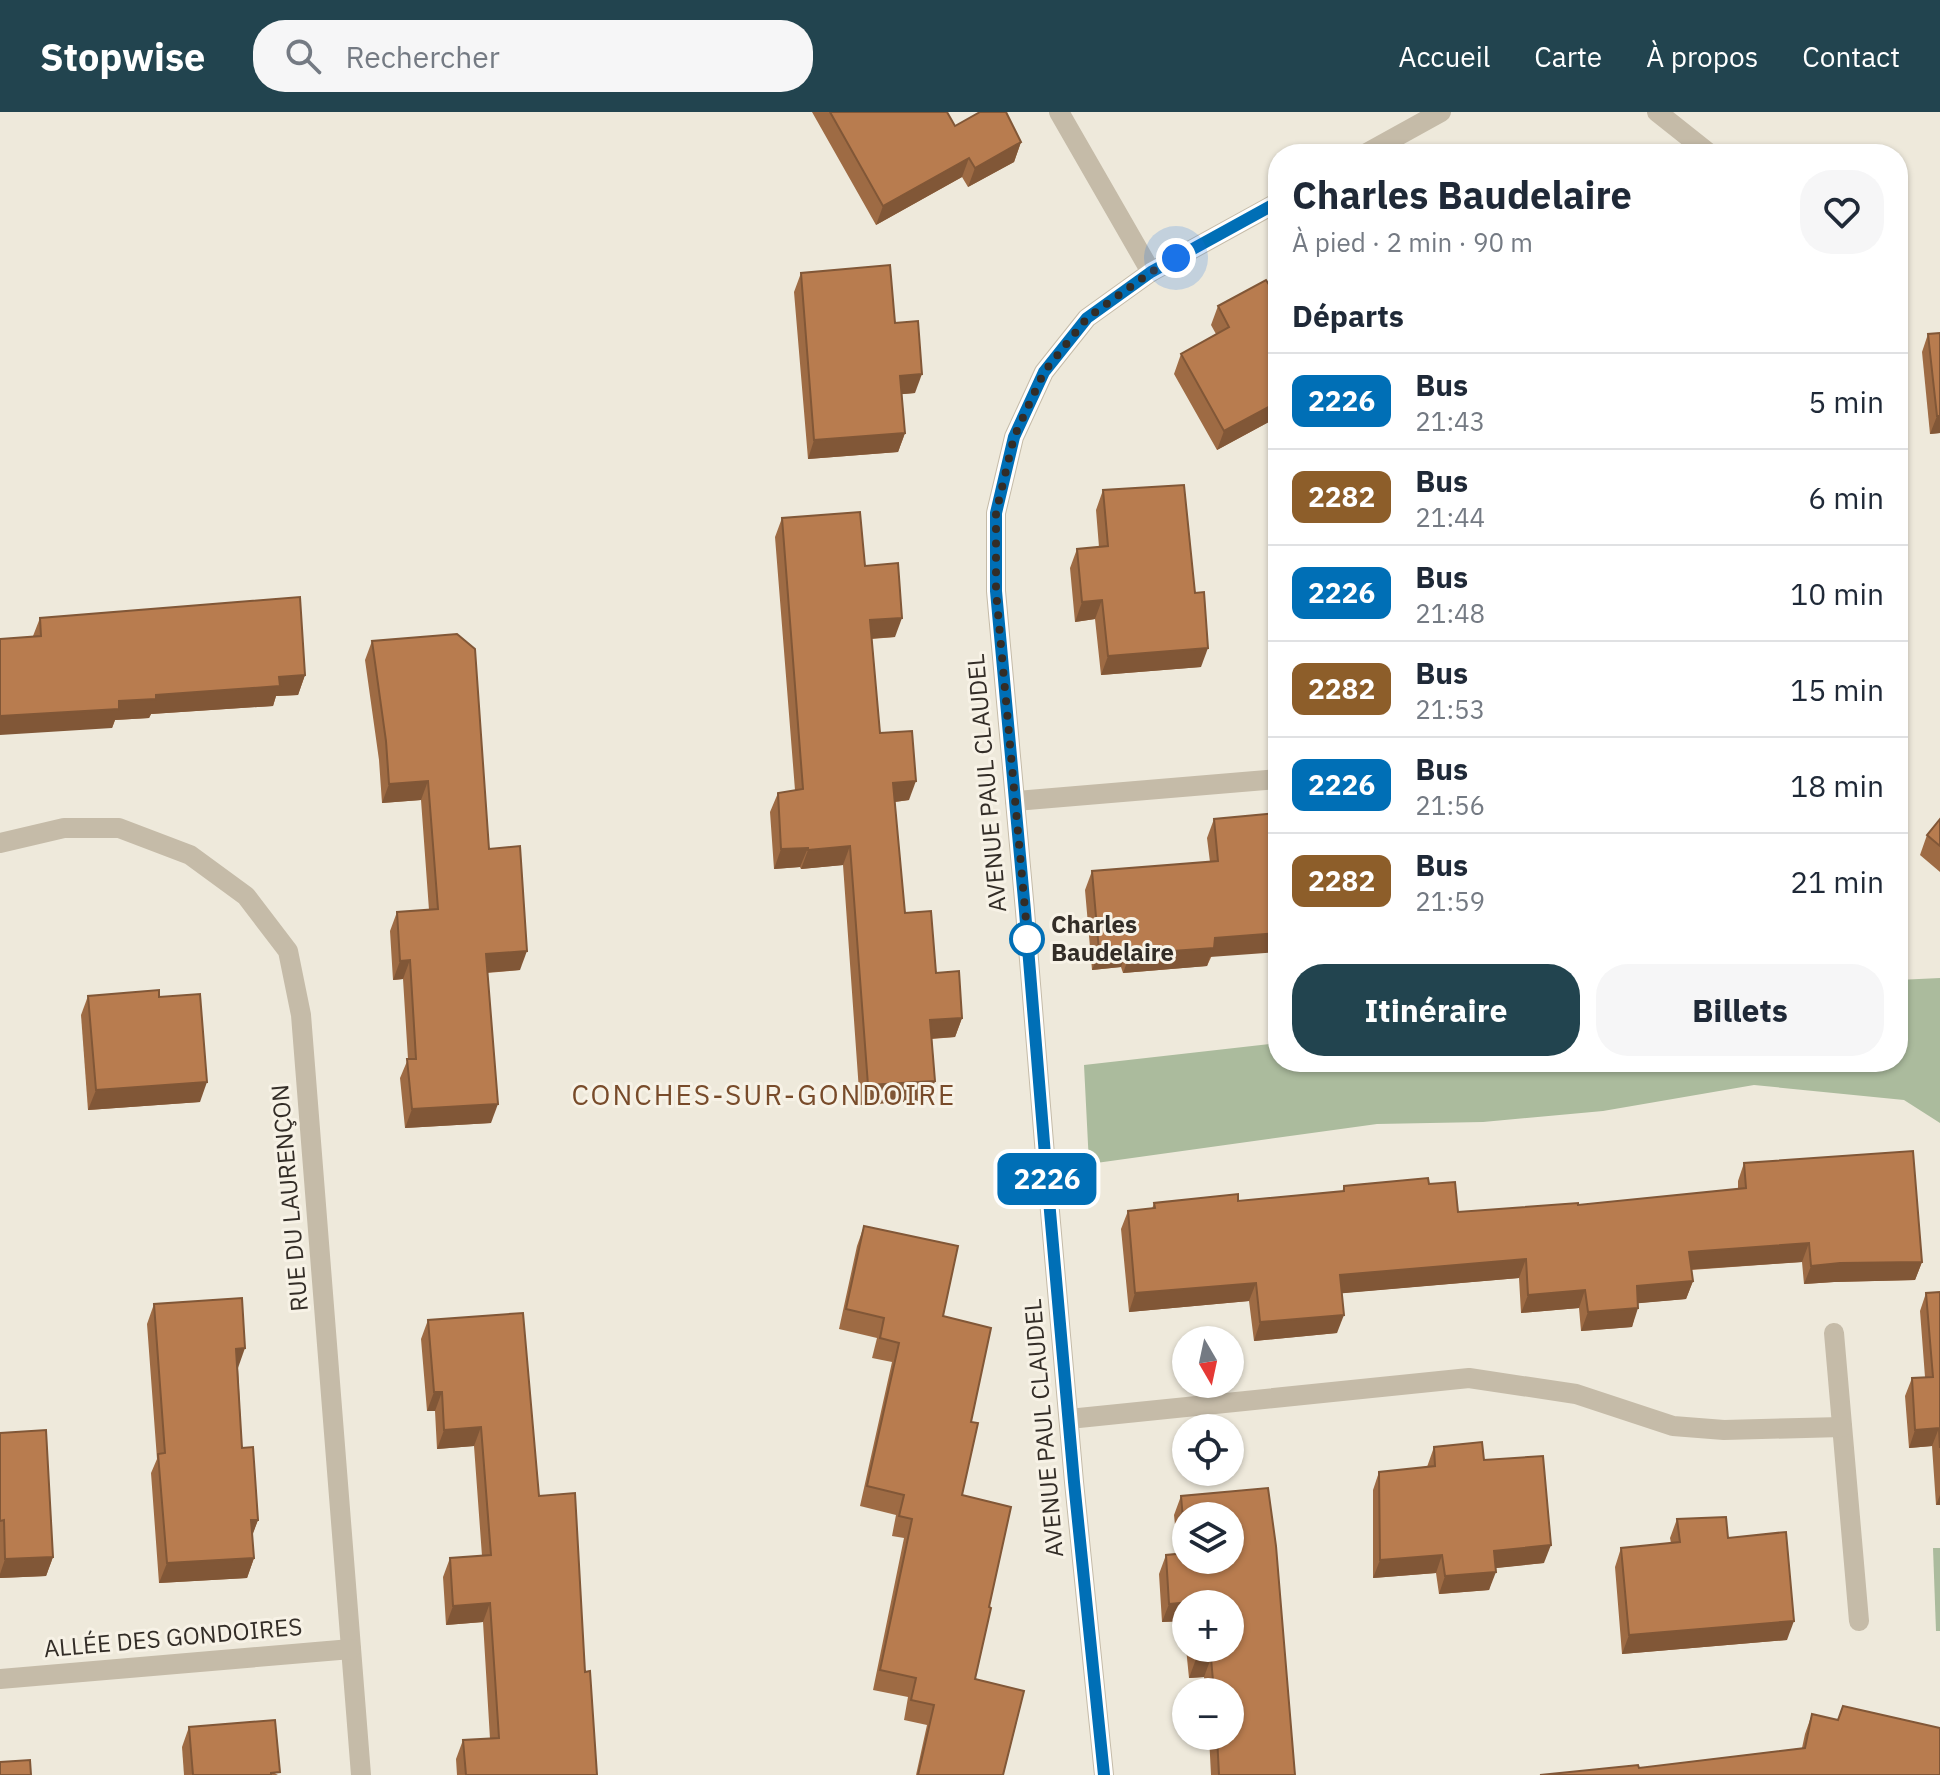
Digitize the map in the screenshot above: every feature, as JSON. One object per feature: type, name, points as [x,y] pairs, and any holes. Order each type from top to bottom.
[{"type":"street","points":[[1059,112],[1151,272]]},
{"type":"street","points":[[1383,144],[1441,112]]},
{"type":"street","points":[[1657,112],[1697,144]]},
{"type":"street","name":"AVENUE PAUL CLAUDEL","points":[[1104,1775],[1069,1419],[996,591],[996,513],[1014,437],[1044,372],[1087,318],[1151,272],[1268,208]]},
{"type":"street","points":[[1015,801],[1268,780]]},
{"type":"street","name":"RUE DU LAURENÇON","points":[[0,843],[64,828],[119,828],[190,855],[246,896],[288,951],[301,1015],[361,1775]]},
{"type":"street","points":[[1834,1333],[1859,1621]]},
{"type":"street","points":[[1069,1419],[1469,1378],[1576,1394],[1673,1426],[1724,1430],[1842,1427]]},
{"type":"street","name":"ALLÉE DES GONDOIRES","points":[[0,1679],[351,1649]]},
{"type":"green space","points":[[1940,978],[1940,1123],[1904,1100],[1754,1085],[1603,1111],[1483,1122],[1377,1124],[1089,1164],[1084,1065],[1268,1044],[1268,1072],[1908,1072],[1908,980]]},
{"type":"green space","points":[[1933,1548],[1940,1548],[1940,1631],[1936,1631]]},
{"type":"building","points":[[830,112],[947,112],[955,126],[980,112],[1006,112],[1021,142],[975,168],[969,158],[883,206]]},
{"type":"building","points":[[890,265],[895,323],[918,321],[922,374],[900,376],[905,433],[814,440],[801,273]]},
{"type":"building","points":[[1266,280],[1268,283],[1268,407],[1224,431],[1181,354],[1229,327],[1218,306]]},
{"type":"building","points":[[1940,333],[1940,416],[1937,416],[1928,334]]},
{"type":"building","points":[[1184,485],[1195,593],[1204,592],[1208,648],[1108,656],[1102,600],[1082,602],[1077,549],[1108,546],[1103,490]]},
{"type":"building","points":[[860,512],[865,566],[898,563],[902,618],[870,620],[880,733],[912,731],[916,781],[893,783],[905,913],[931,911],[936,973],[959,971],[962,1018],[930,1020],[935,1081],[868,1085],[850,846],[781,849],[778,793],[803,789],[782,518]]},
{"type":"building","points":[[300,597],[305,675],[279,677],[280,686],[156,695],[156,699],[119,701],[119,709],[0,716],[0,639],[41,636],[40,618]]},
{"type":"building","points":[[457,634],[475,649],[489,849],[520,846],[527,951],[486,954],[498,1104],[412,1109],[407,1059],[416,1059],[410,960],[400,961],[397,912],[438,909],[428,781],[389,784],[372,641]]},
{"type":"building","points":[[1268,814],[1268,934],[1215,938],[1214,948],[1130,954],[1128,948],[1099,951],[1092,871],[1218,861],[1214,819]]},
{"type":"building","points":[[1940,819],[1940,846],[1927,835]]},
{"type":"building","points":[[159,990],[159,997],[200,994],[207,1082],[96,1090],[88,996]]},
{"type":"building","points":[[1913,1151],[1922,1262],[1811,1266],[1809,1243],[1689,1252],[1693,1281],[1637,1286],[1638,1308],[1588,1312],[1585,1290],[1528,1295],[1526,1259],[1340,1275],[1344,1315],[1260,1322],[1256,1283],[1135,1293],[1128,1211],[1155,1208],[1154,1203],[1238,1194],[1238,1201],[1344,1191],[1344,1186],[1428,1178],[1429,1184],[1455,1182],[1458,1212],[1578,1205],[1746,1188],[1744,1163]]},
{"type":"building","points":[[864,1226],[958,1246],[943,1316],[991,1328],[971,1422],[978,1423],[962,1495],[1011,1507],[975,1679],[1024,1691],[1003,1775],[918,1775],[934,1705],[911,1700],[916,1678],[880,1670],[912,1519],[899,1516],[904,1495],[867,1486],[899,1343],[880,1338],[884,1318],[846,1309]]},
{"type":"building","points":[[1940,1292],[1940,1448],[1939,1428],[1915,1430],[1912,1378],[1933,1377],[1926,1293]]},
{"type":"building","points":[[242,1298],[245,1348],[236,1349],[242,1448],[253,1447],[258,1520],[251,1520],[254,1558],[167,1563],[158,1454],[165,1453],[154,1304]]},
{"type":"building","points":[[523,1313],[539,1496],[575,1493],[585,1672],[590,1671],[597,1775],[466,1775],[463,1740],[499,1738],[490,1603],[453,1606],[450,1558],[491,1555],[481,1427],[444,1430],[442,1392],[434,1392],[428,1320]]},
{"type":"building","points":[[46,1430],[53,1557],[5,1559],[4,1520],[0,1521],[0,1433]]},
{"type":"building","points":[[1482,1442],[1484,1460],[1543,1456],[1551,1545],[1494,1551],[1496,1572],[1445,1576],[1442,1555],[1380,1560],[1379,1472],[1435,1466],[1434,1447]]},
{"type":"building","points":[[1268,1488],[1276,1546],[1295,1775],[1219,1775],[1218,1750],[1244,1750],[1244,1678],[1213,1678],[1211,1662],[1244,1662],[1244,1590],[1172,1590],[1172,1604],[1169,1604],[1166,1555],[1172,1554],[1172,1574],[1244,1574],[1244,1502],[1182,1502],[1181,1496]]},
{"type":"building","points":[[1726,1517],[1728,1538],[1786,1532],[1794,1621],[1629,1635],[1621,1548],[1680,1542],[1677,1519]]},
{"type":"building","points":[[1843,1706],[1940,1728],[1940,1775],[1540,1775],[1638,1765],[1639,1768],[1805,1748],[1812,1714],[1838,1720]]},
{"type":"building","points":[[275,1720],[280,1772],[271,1775],[193,1775],[189,1727]]},
{"type":"building","points":[[30,1760],[31,1775],[0,1775],[0,1762]]},
{"type":"bus line","name":"2226","points":[[1104,1775],[1074,1482],[996,591],[996,513],[1014,437],[1044,372],[1087,318],[1151,272],[1268,208]]},
{"type":"place","name":"Charles Baudelaire","points":[[1027,939]]},
{"type":"district","name":"CONCHES-SUR-GONDOIRE","points":[[764,1095]]},
{"type":"route","points":[[1027,939],[1028,942],[996,591],[996,513],[1014,437],[1044,372],[1087,318],[1176,258]]}]
